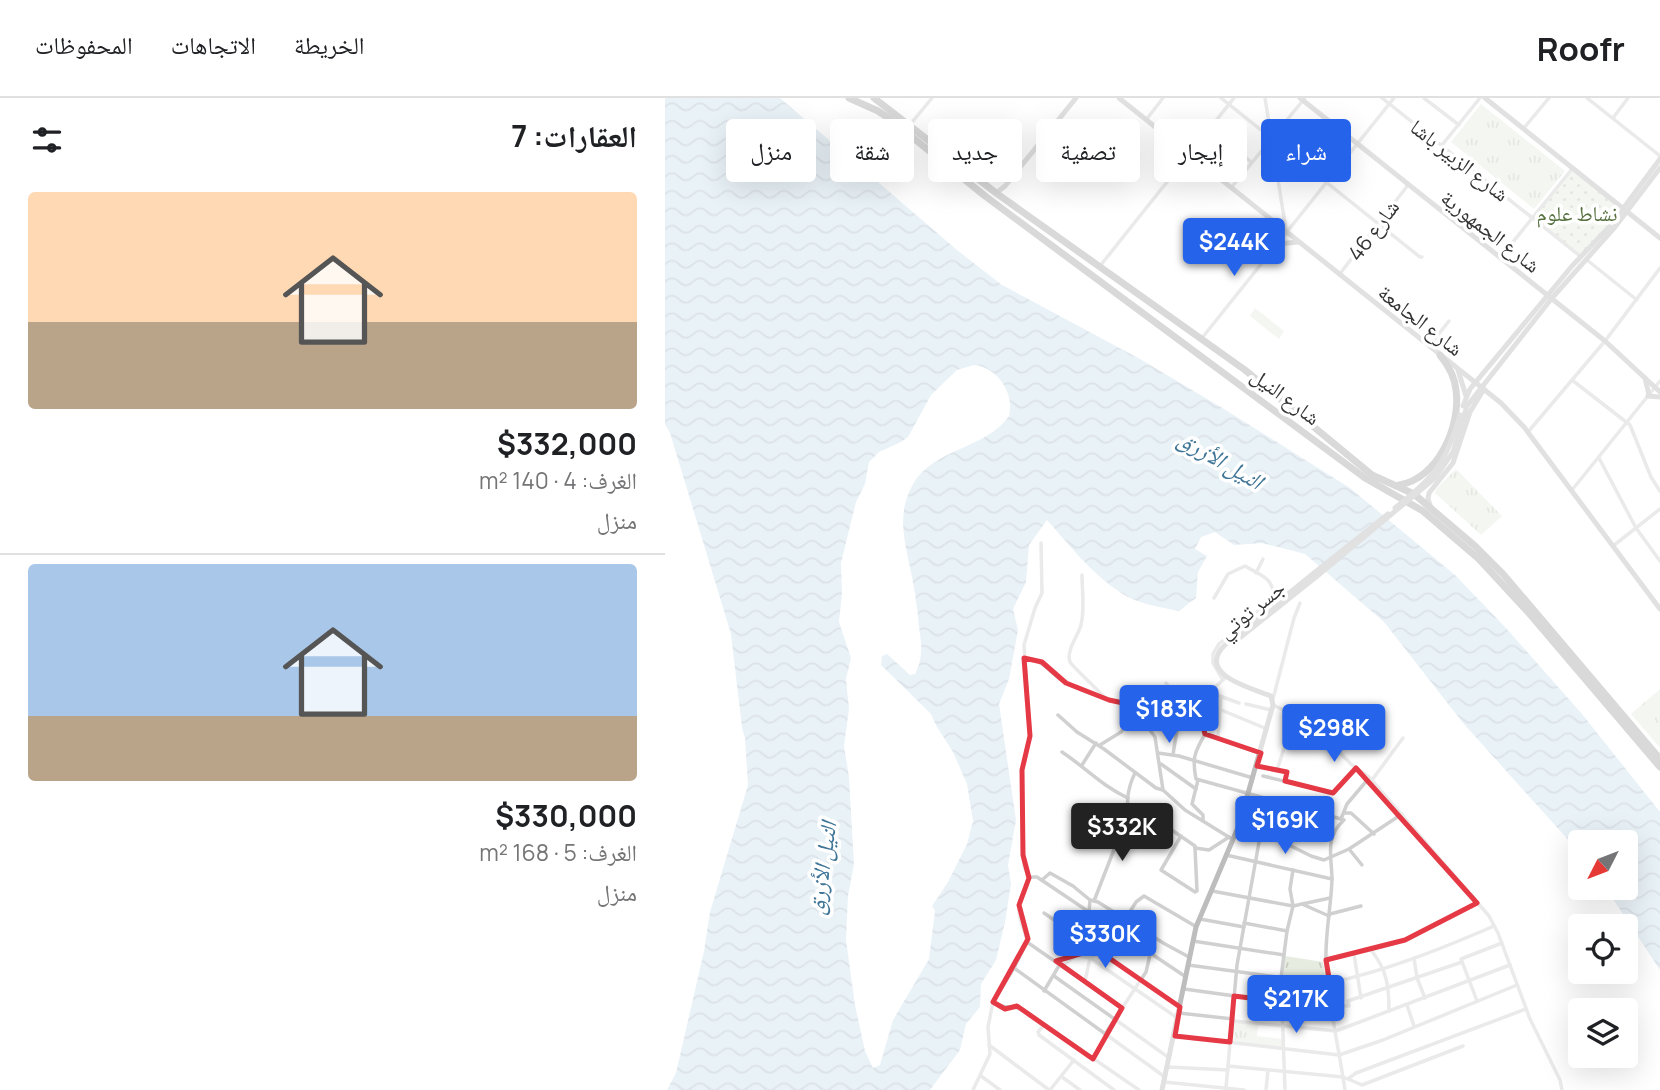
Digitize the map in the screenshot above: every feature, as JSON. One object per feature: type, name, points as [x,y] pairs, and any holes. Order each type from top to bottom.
[{"type":"main road","name":"شارع النيل","points":[[849,98],[878,111],[928,151]]},
{"type":"main road","name":"شارع النيل","points":[[874,99],[900,119]]},
{"type":"main road","name":"شارع النيل","points":[[914,130],[928,141]]},
{"type":"main road","name":"شارع النيل","points":[[968,182],[1365,478],[1423,510],[1481,557]]},
{"type":"main road","name":"شارع النيل","points":[[982,182],[1268,387],[1372,475],[1414,494],[1431,508],[1541,622],[1660,767]]},
{"type":"main road","points":[[1394,486],[1418,479],[1436,464],[1463,402],[1454,378],[1440,355]]},
{"type":"main road","name":"شارع النيل","points":[[1577,665],[1660,759]]},
{"type":"street","points":[[914,120],[932,98]]},
{"type":"street","points":[[998,194],[1076,98]]},
{"type":"street","name":"شارع الجامعة","points":[[1119,98],[1154,126]]},
{"type":"street","points":[[1146,120],[1163,98]]},
{"type":"street","points":[[1221,98],[1261,130]]},
{"type":"street","points":[[1217,119],[1234,98]]},
{"type":"street","points":[[1265,98],[1269,119]]},
{"type":"street","name":"شارع الزبير باشا","points":[[1382,98],[1637,300]]},
{"type":"street","points":[[1351,151],[1394,98]]},
{"type":"street","points":[[1424,98],[1459,125]]},
{"type":"street","points":[[1442,145],[1483,98],[1660,239]]},
{"type":"street","points":[[1524,128],[1549,98]]},
{"type":"street","points":[[1587,98],[1660,158],[1625,210]]},
{"type":"street","points":[[1612,118],[1628,98]]},
{"type":"street","points":[[1287,119],[1302,99]]},
{"type":"street","name":"شارع الجمهورية","points":[[1302,99],[1659,385]]},
{"type":"street","points":[[1231,188],[1261,151]]},
{"type":"street","points":[[1247,158],[1251,162]]},
{"type":"street","points":[[1500,258],[1574,168]]},
{"type":"street","points":[[1463,402],[1481,386],[1550,297],[1660,168]]},
{"type":"street","points":[[1100,266],[1167,182]]},
{"type":"street","name":"شارع الجامعة","points":[[1224,182],[1514,415],[1660,609]]},
{"type":"street","points":[[1278,182],[1286,232]]},
{"type":"street","points":[[1200,339],[1326,182],[1421,257]]},
{"type":"street","name":"شارع 46","points":[[1339,275],[1408,185]]},
{"type":"street","points":[[1274,222],[1277,244]]},
{"type":"street","points":[[1277,244],[1299,242]]},
{"type":"street","points":[[1528,432],[1605,341],[1660,268]]},
{"type":"street","points":[[1429,346],[1449,321]]},
{"type":"street","points":[[1457,367],[1463,402]]},
{"type":"street","points":[[1643,374],[1649,396]]},
{"type":"street","points":[[1572,380],[1631,427],[1651,477],[1660,491]]},
{"type":"street","points":[[1572,490],[1659,385]]},
{"type":"street","points":[[1463,402],[1481,386]]},
{"type":"street","points":[[1431,508],[1429,493],[1453,463],[1481,386]]},
{"type":"street","points":[[1649,396],[1660,397]]},
{"type":"street","name":"جسر توتي","points":[[1227,678],[1219,669],[1219,652],[1431,477],[1448,452],[1463,402]]},
{"type":"street","points":[[1599,458],[1636,528],[1660,561]]},
{"type":"street","points":[[1613,546],[1660,509]]},
{"type":"street","points":[[973,1090],[990,1054],[988,1027],[992,1003],[1027,942],[1020,925],[1019,905],[1028,884],[1024,866],[1022,770],[1030,736],[1024,658],[1027,635],[1042,593],[1041,543]]},
{"type":"street","points":[[1257,573],[1263,559]]},
{"type":"street","points":[[1215,598],[1228,574],[1245,566],[1268,580],[1274,588],[1273,598],[1215,649],[1213,663],[1227,678],[1314,727],[1370,778],[1477,904],[1494,926],[1502,943],[1526,1009],[1560,1080],[1562,1090]]},
{"type":"street","points":[[1082,575],[1081,625],[1069,655],[1071,664],[1107,699]]},
{"type":"street","points":[[1163,1090],[1196,927],[1231,838],[1239,825],[1261,753],[1300,603]]},
{"type":"street","points":[[1024,658],[1042,662],[1066,683],[1107,699],[1161,711],[1197,705],[1227,678]]},
{"type":"street","points":[[1166,683],[1177,699],[1179,709],[1173,755]]},
{"type":"street","points":[[1136,687],[1141,707]]},
{"type":"street","points":[[1209,692],[1239,703]]},
{"type":"street","points":[[1217,737],[1221,698]]},
{"type":"street","points":[[1247,704],[1272,703]]},
{"type":"street","points":[[1197,705],[1205,734],[1193,761],[1198,780],[1192,804],[1203,815],[1203,820]]},
{"type":"street","points":[[1082,765],[1098,744],[1121,732],[1141,707]]},
{"type":"street","points":[[1219,709],[1267,729]]},
{"type":"street","points":[[1137,712],[1155,737],[1163,790]]},
{"type":"street","points":[[1277,771],[1294,714]]},
{"type":"street","points":[[1058,715],[1077,732],[1163,790],[1185,810],[1231,838]]},
{"type":"street","points":[[1205,734],[1261,753]]},
{"type":"street","points":[[1341,819],[1347,804],[1403,738]]},
{"type":"street","points":[[1062,752],[1082,765],[1108,789],[1128,798]]},
{"type":"street","points":[[1158,753],[1253,778]]},
{"type":"street","points":[[1159,763],[1196,789]]},
{"type":"street","points":[[1257,766],[1287,772],[1285,780]]},
{"type":"street","points":[[1263,776],[1334,793],[1356,768]]},
{"type":"street","points":[[1077,954],[1074,946],[1076,935],[1089,912],[1130,816],[1129,786],[1135,773]]},
{"type":"street","points":[[1198,780],[1341,819]]},
{"type":"street","points":[[1345,813],[1352,813],[1374,834]]},
{"type":"street","points":[[1239,825],[1261,831],[1311,856],[1329,859],[1374,834],[1402,813]]},
{"type":"street","points":[[1130,816],[1148,831]]},
{"type":"street","points":[[1341,819],[1344,820],[1337,826],[1331,838],[1329,859],[1332,878],[1326,959],[1345,1090]]},
{"type":"street","points":[[1115,847],[1163,824],[1181,836],[1195,846],[1195,892],[1161,870],[1181,836]]},
{"type":"street","points":[[1226,1088],[1236,972],[1261,831]]},
{"type":"street","points":[[1195,848],[1209,850],[1231,838]]},
{"type":"street","points":[[1349,849],[1362,864]]},
{"type":"street","points":[[1226,855],[1332,878]]},
{"type":"street","points":[[1285,1090],[1281,978],[1293,906],[1290,889],[1293,870]]},
{"type":"street","points":[[1042,880],[1050,873],[1092,901],[1126,918],[1189,957]]},
{"type":"street","points":[[1028,877],[1042,880],[1186,977]]},
{"type":"street","points":[[1211,891],[1293,906],[1330,898]]},
{"type":"street","points":[[1126,918],[1136,902],[1144,896],[1196,927]]},
{"type":"street","points":[[1300,903],[1329,915],[1361,906]]},
{"type":"street","points":[[1326,959],[1405,940],[1477,904]]},
{"type":"street","points":[[1044,913],[1141,980],[1179,1013]]},
{"type":"street","points":[[1200,919],[1287,931]]},
{"type":"street","points":[[1188,965],[1329,983],[1358,977],[1414,958],[1494,926]]},
{"type":"street","points":[[1193,941],[1285,955]]},
{"type":"street","points":[[1027,942],[1122,1007]]},
{"type":"street","points":[[1477,1001],[1461,959],[1502,943]]},
{"type":"street","points":[[1371,950],[1384,968],[1389,988],[1389,1011]]},
{"type":"street","points":[[1077,954],[1090,958],[1133,990],[1179,1013],[1336,1031],[1510,964]]},
{"type":"street","points":[[1044,991],[1062,965],[1077,954]]},
{"type":"street","points":[[1085,981],[1090,958],[1103,954]]},
{"type":"street","points":[[1354,954],[1361,998]]},
{"type":"street","points":[[1093,1059],[1122,1007],[1146,972],[1150,955]]},
{"type":"street","points":[[1414,958],[1417,978],[1425,998]]},
{"type":"street","points":[[1184,989],[1281,1002],[1349,1006],[1348,1001],[1462,962]]},
{"type":"street","points":[[1014,968],[1165,1079],[1244,1090]]},
{"type":"street","points":[[1054,976],[1170,1058]]},
{"type":"street","points":[[1175,1036],[1339,1055],[1383,1040],[1517,985]]},
{"type":"street","points":[[992,1003],[1005,1009],[1018,1007],[1139,1090]]},
{"type":"street","points":[[1406,1005],[1414,1026]]},
{"type":"street","points":[[1348,1079],[1356,1073],[1526,1009]]},
{"type":"street","points":[[1045,1024],[1041,1026],[1039,1035],[1114,1090]]},
{"type":"street","points":[[989,1045],[1050,1090],[1074,1060]]},
{"type":"street","points":[[1429,1045],[1433,1057]]},
{"type":"street","points":[[1168,1067],[1268,1070],[1343,1076],[1362,1085],[1463,1046]]},
{"type":"street","points":[[1266,1090],[1268,1070]]},
{"type":"street","points":[[981,1076],[1000,1090]]},
{"type":"street","points":[[1062,1077],[1080,1090]]},
{"type":"highlighted area","points":[[1024,658],[1042,662],[1066,683],[1109,700],[1161,711],[1197,704],[1205,734],[1261,753],[1257,766],[1287,772],[1285,781],[1333,793],[1356,768],[1477,903],[1405,940],[1326,960],[1330,984],[1281,978],[1281,1002],[1234,996],[1230,1042],[1175,1036],[1180,1007],[1096,949],[1056,961],[1122,1008],[1093,1059],[1017,1006],[1005,1009],[993,1002],[1028,939],[1019,905],[1029,878],[1023,855],[1022,770],[1030,736]]},
{"type":"green space","points":[[1481,104],[1565,171],[1534,209],[1451,142]]},
{"type":"green space","name":"نشاط علوم","points":[[1574,169],[1621,209],[1581,255],[1533,217]]},
{"type":"green space","points":[[1255,308],[1284,331],[1279,339],[1250,316]]},
{"type":"green space","points":[[1456,469],[1502,516],[1481,535],[1435,493]]},
{"type":"green space","points":[[1660,689],[1660,748],[1631,714]]},
{"type":"green space","points":[[1285,956],[1323,962],[1326,983],[1283,977]]},
{"type":"green space","points":[[1233,1022],[1258,1025],[1257,1036],[1282,1039],[1282,1047],[1232,1042]]},
{"type":"water","name":"النيل الأزرق","points":[[665,98],[780,98],[804,119],[726,119],[726,182],[816,182],[816,129],[830,141],[830,182],[878,182],[1002,285],[1140,359],[1350,488],[1455,575],[1582,714],[1660,812],[1660,970],[1638,937],[1638,914],[1623,914],[1614,900],[1638,900],[1638,830],[1568,830],[1568,840],[1463,723],[1384,622],[1305,554],[1262,543],[1234,545],[1215,532],[1201,537],[1195,549],[1207,556],[1198,572],[1196,598],[1179,611],[1142,602],[1121,593],[1091,568],[1047,520],[1029,545],[1026,582],[1013,609],[1018,630],[1009,679],[999,704],[1016,820],[1008,865],[1011,884],[1005,922],[996,960],[981,984],[980,1007],[966,1024],[960,1050],[930,1090],[667,1090],[676,1073],[704,951],[710,912],[748,785],[745,738],[731,634],[665,424]],"holes":[[[974,365],[990,371],[1007,390],[1009,416],[987,435],[947,455],[922,472],[913,484],[905,504],[903,523],[921,639],[921,657],[915,674],[910,675],[887,654],[882,656],[881,665],[931,714],[953,752],[967,784],[973,821],[967,844],[948,882],[932,906],[935,911],[929,959],[893,1020],[880,1065],[873,1068],[865,1051],[855,1005],[846,940],[848,896],[854,864],[849,777],[844,746],[849,709],[846,679],[851,658],[839,622],[841,563],[869,462],[879,452],[908,437],[931,395],[957,370]]]}]
